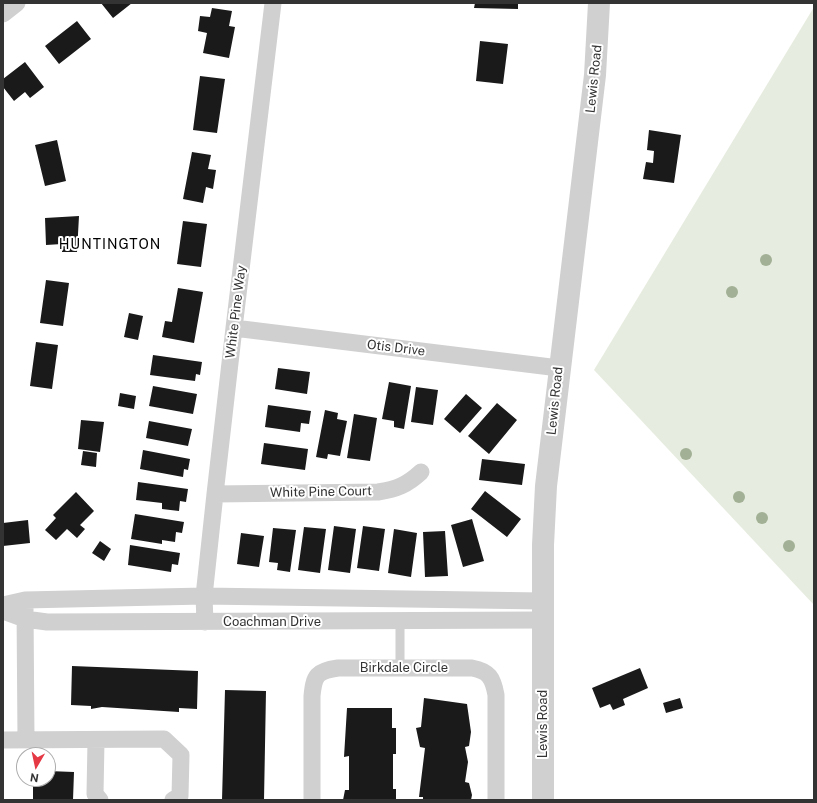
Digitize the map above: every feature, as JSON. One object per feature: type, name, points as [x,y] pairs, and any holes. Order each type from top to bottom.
[{"type":"street","points":[[3,14],[17,3]]},
{"type":"street","name":"White Pine Way","points":[[205,622],[204,596],[215,494],[273,3]]},
{"type":"street","name":"Lewis Road","points":[[543,800],[543,545],[546,486],[595,75],[599,3]]},
{"type":"street","name":"Otis Drive","points":[[234,328],[559,368]]},
{"type":"street","name":"White Pine Court","points":[[215,494],[378,492],[392,490],[408,483],[422,472]]},
{"type":"street","name":"Coachman Drive","points":[[3,604],[25,600],[204,596],[543,610]]},
{"type":"street","points":[[25,600],[26,740]]},
{"type":"street","name":"Coachman Drive","points":[[3,611],[25,619],[46,622],[400,622],[543,610]]},
{"type":"street","name":"Birkdale Circle","points":[[312,800],[313,684],[318,675],[325,670],[338,668],[472,668],[482,670],[489,675],[494,683],[496,695],[496,800]]},
{"type":"street","points":[[3,740],[96,741],[164,739],[181,755],[180,796],[173,800]]},
{"type":"street","points":[[96,741],[95,794],[100,800]]},
{"type":"lane","points":[[400,622],[400,668]]},
{"type":"shaded area","points":[[814,7],[814,605],[594,370]]},
{"type":"building","points":[[101,3],[132,3],[113,18]]},
{"type":"building","points":[[475,3],[518,3],[518,9],[474,8]]},
{"type":"building","points":[[212,8],[232,11],[229,26],[235,27],[229,58],[203,53],[207,33],[198,31],[200,16],[210,17]]},
{"type":"building","points":[[77,21],[91,39],[59,64],[45,46]]},
{"type":"building","points":[[480,41],[508,44],[503,84],[476,81]]},
{"type":"building","points":[[25,62],[44,87],[30,98],[25,92],[14,101],[3,87],[3,79]]},
{"type":"building","points":[[200,76],[225,79],[217,133],[193,130]]},
{"type":"building","points":[[649,130],[681,135],[674,183],[643,179],[646,162],[653,163],[654,151],[647,150]]},
{"type":"building","points":[[57,140],[66,181],[45,186],[35,145]]},
{"type":"building","points":[[192,152],[211,155],[208,169],[216,170],[213,189],[206,187],[203,203],[183,199]]},
{"type":"building","points":[[79,216],[77,252],[62,252],[62,244],[46,245],[45,218]]},
{"type":"building","points":[[183,221],[207,224],[201,267],[177,264]]},
{"type":"building","points":[[46,280],[69,283],[63,326],[40,323]]},
{"type":"building","points":[[178,288],[203,292],[194,343],[162,337],[165,321],[172,322]]},
{"type":"building","points":[[129,313],[143,316],[138,340],[124,337]]},
{"type":"building","points":[[36,342],[58,345],[52,389],[30,386]]},
{"type":"building","points":[[153,355],[202,362],[200,375],[196,374],[195,381],[150,375]]},
{"type":"building","points":[[278,368],[310,372],[307,394],[275,389]]},
{"type":"building","points":[[389,382],[411,386],[404,429],[394,427],[394,421],[382,419]]},
{"type":"building","points":[[153,386],[197,394],[193,414],[149,406]]},
{"type":"building","points":[[416,387],[438,390],[433,425],[411,422]]},
{"type":"building","points":[[120,393],[136,396],[134,409],[118,406]]},
{"type":"building","points":[[466,394],[482,408],[460,433],[444,419]]},
{"type":"building","points":[[497,403],[517,420],[489,454],[468,436]]},
{"type":"building","points":[[268,405],[311,411],[309,424],[301,423],[300,432],[265,427]]},
{"type":"building","points":[[325,410],[338,413],[337,419],[347,421],[340,456],[328,454],[327,459],[316,457]]},
{"type":"building","points":[[354,414],[377,418],[370,461],[347,458]]},
{"type":"building","points":[[81,420],[104,422],[100,452],[78,449]]},
{"type":"building","points":[[149,421],[192,429],[188,446],[146,438]]},
{"type":"building","points":[[264,443],[308,449],[305,470],[261,464]]},
{"type":"building","points":[[143,450],[190,459],[188,470],[184,469],[183,477],[140,469]]},
{"type":"building","points":[[83,451],[97,453],[96,467],[81,465]]},
{"type":"building","points":[[482,459],[525,464],[522,485],[479,480]]},
{"type":"building","points":[[138,482],[188,489],[186,502],[180,501],[179,511],[162,509],[162,503],[136,500]]},
{"type":"building","points":[[485,491],[521,519],[507,537],[471,509]]},
{"type":"building","points":[[76,492],[94,511],[80,525],[85,529],[77,538],[67,529],[56,540],[45,530],[56,518],[53,515]]},
{"type":"building","points":[[135,514],[184,522],[182,533],[176,532],[175,542],[162,540],[162,544],[131,539]]},
{"type":"building","points":[[472,519],[484,561],[463,567],[451,525]]},
{"type":"building","points":[[28,520],[30,543],[3,546],[3,523]]},
{"type":"building","points":[[334,526],[356,529],[350,573],[328,570]]},
{"type":"building","points":[[363,526],[385,529],[379,571],[357,568]]},
{"type":"building","points":[[304,527],[326,529],[320,573],[298,570]]},
{"type":"building","points":[[273,528],[296,530],[290,572],[277,570],[278,563],[269,562]]},
{"type":"building","points":[[394,529],[417,533],[411,577],[388,573]]},
{"type":"building","points":[[445,531],[448,576],[425,577],[423,532]]},
{"type":"building","points":[[241,533],[264,536],[259,567],[237,564]]},
{"type":"building","points":[[100,541],[111,549],[104,561],[92,553]]},
{"type":"building","points":[[130,545],[180,553],[178,565],[172,564],[171,572],[128,565]]},
{"type":"building","points":[[72,666],[198,671],[197,709],[179,708],[179,712],[102,707],[91,709],[91,706],[71,705]]},
{"type":"building","points":[[640,668],[648,688],[623,699],[625,705],[613,710],[610,704],[600,708],[592,688]]},
{"type":"building","points":[[225,690],[266,691],[264,800],[222,800]]},
{"type":"building","points":[[424,698],[467,704],[471,732],[469,746],[465,747],[468,762],[465,782],[469,783],[472,795],[471,800],[423,800],[423,797],[419,797],[425,748],[420,747],[416,728],[421,727]]},
{"type":"building","points":[[680,698],[683,708],[666,713],[663,703]]},
{"type":"building","points":[[347,708],[392,708],[392,728],[396,728],[396,754],[393,754],[393,789],[396,789],[396,800],[343,800],[345,790],[349,790],[349,756],[344,757]]},
{"type":"building","points":[[56,771],[74,772],[73,800],[33,800],[33,787],[56,787]]},
{"type":"district","name":"HUNTINGTON","points":[[110,245]]}]
